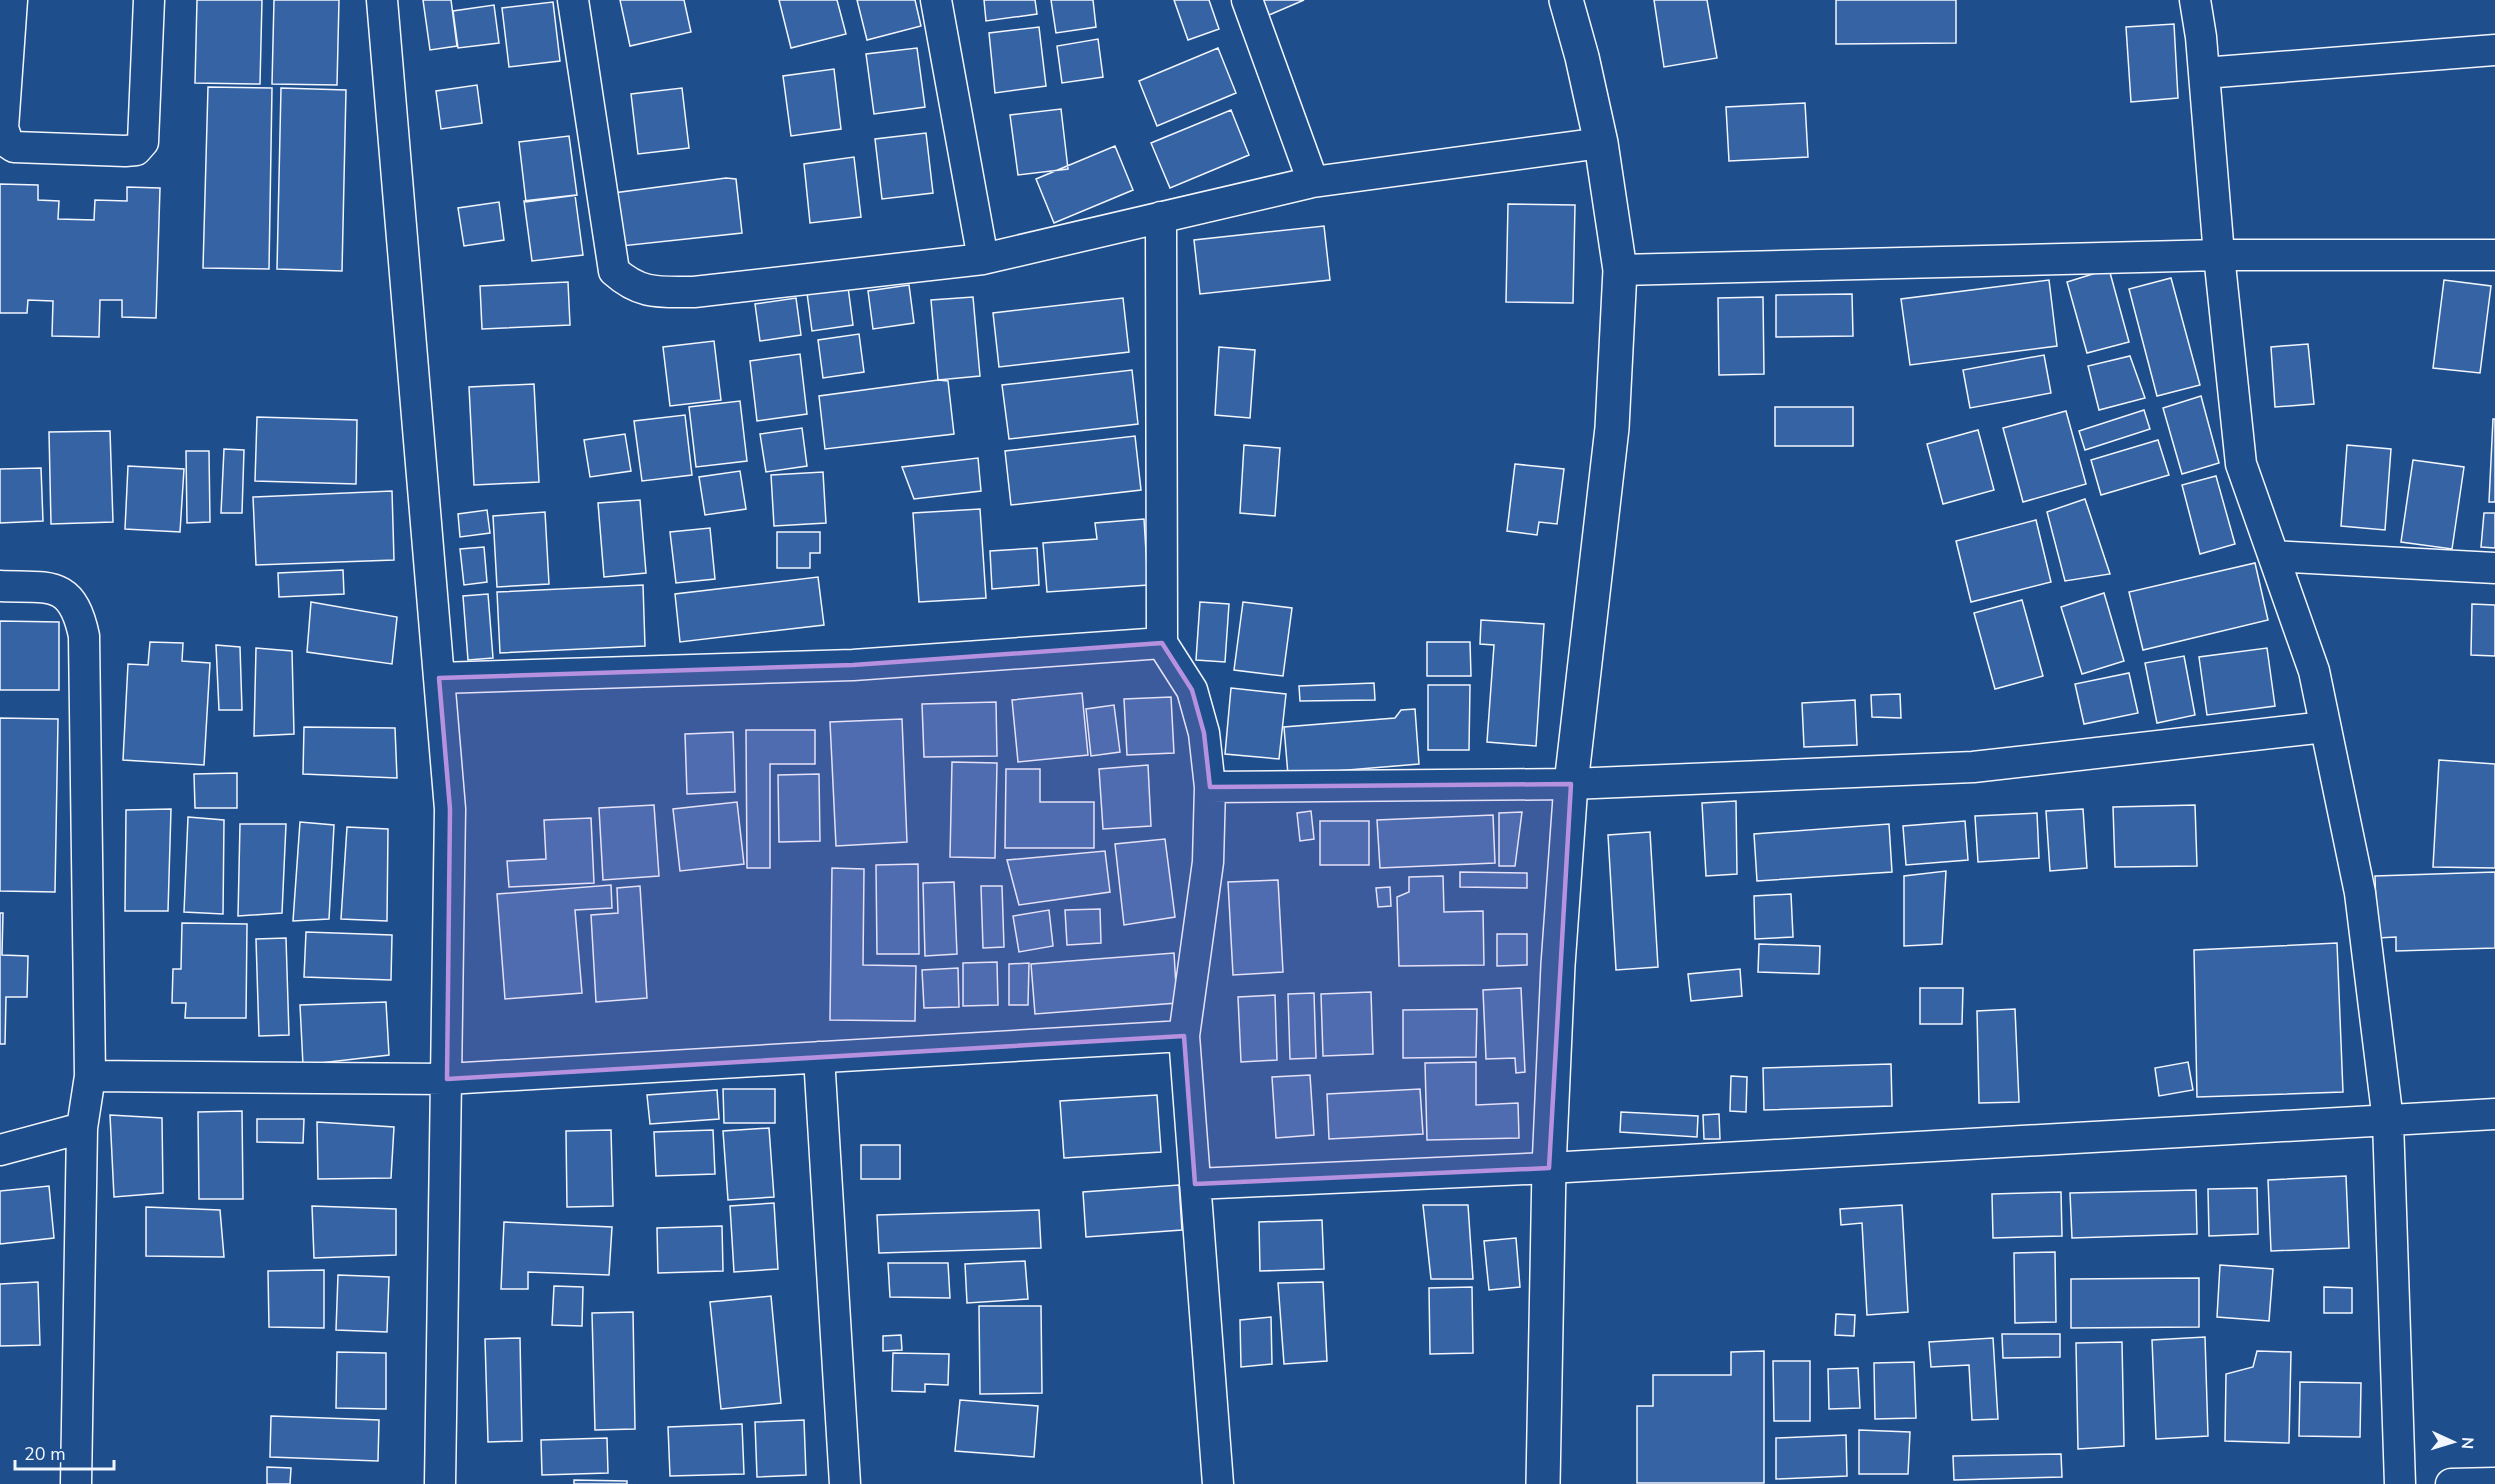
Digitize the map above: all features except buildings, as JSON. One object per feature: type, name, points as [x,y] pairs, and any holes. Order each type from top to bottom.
[{"type":"street","points":[[12,0],[3,128],[8,143],[14,147],[125,151],[136,150],[143,142],[149,0]]},
{"type":"street","points":[[382,0],[450,809],[440,1484]]},
{"type":"street","points":[[573,0],[614,271],[630,285],[655,292],[694,292],[983,259],[1313,183],[1601,143]]},
{"type":"street","points":[[936,0],[983,259]]},
{"type":"street","points":[[1248,0],[1313,183]]},
{"type":"street","points":[[1543,1484],[1550,1168],[1558,965],[1571,784],[1612,428],[1620,270],[1601,143],[1582,57],[1566,0]]},
{"type":"street","points":[[2195,0],[2204,73],[2218,255],[2241,464],[2314,671],[2360,893],[2388,1120],[2400,1484]]},
{"type":"street","points":[[2204,73],[2495,50]]},
{"type":"street","points":[[1161,217],[1162,643],[1192,690],[1204,733],[1210,787],[1208,862],[1184,1036],[1218,1484]]},
{"type":"street","points":[[1620,270],[2218,255],[2495,255]]},
{"type":"street","points":[[2274,556],[2495,568]]},
{"type":"street","points":[[0,586],[53,588],[69,597],[79,614],[84,636],[90,1076],[82,1128],[76,1484]]},
{"type":"street","points":[[439,678],[853,665],[1162,643]]},
{"type":"street","points":[[1210,787],[1571,784],[1973,767],[2325,727]]},
{"type":"street","points":[[90,1076],[447,1079],[1184,1036]]},
{"type":"street","points":[[819,1057],[845,1484]]},
{"type":"street","points":[[1195,1184],[1550,1168],[2495,1114]]},
{"type":"street","points":[[0,1150],[82,1128]]},
{"type":"street","points":[[2451,1484],[2495,1483]]},
{"type":"highlighted area","points":[[1162,643],[1192,690],[1204,733],[1210,787],[1571,784],[1549,1168],[1195,1184],[1184,1036],[447,1079],[450,809],[439,678],[853,665]]}]
